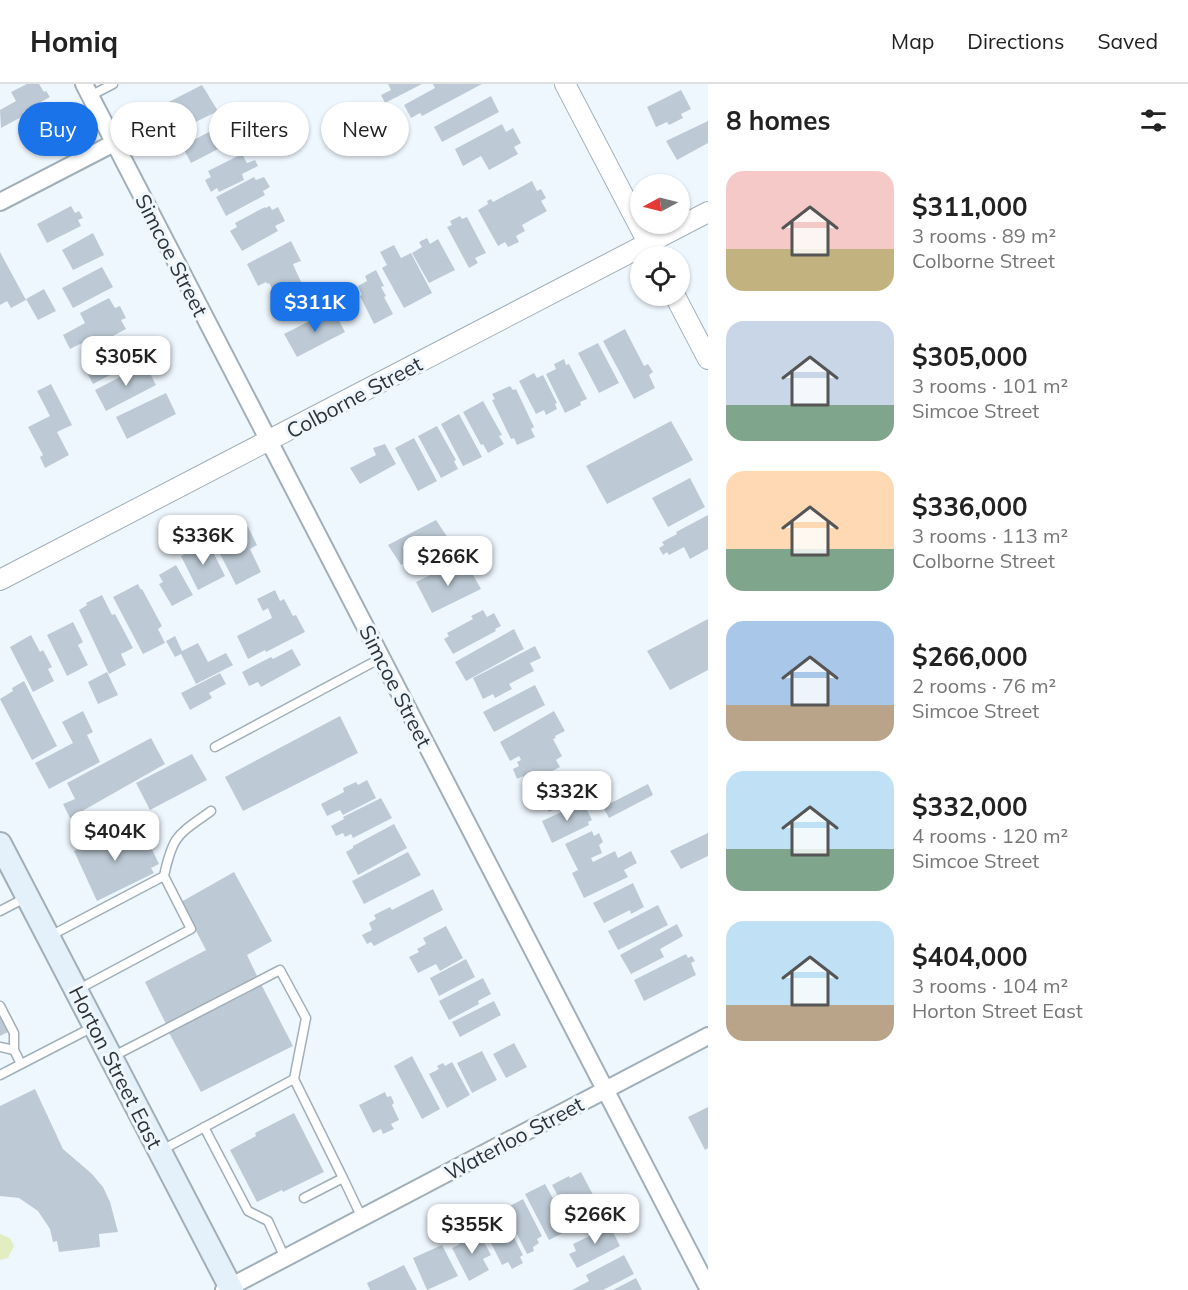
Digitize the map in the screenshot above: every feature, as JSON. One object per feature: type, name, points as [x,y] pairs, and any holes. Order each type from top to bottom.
[{"type":"main road","name":"Horton Street East","points":[[0,844],[229,1289]]},
{"type":"street","points":[[565,84],[649,246]]},
{"type":"street","name":"Simcoe Street","points":[[87,90],[110,135]]},
{"type":"street","points":[[0,202],[110,145]]},
{"type":"street","name":"Simcoe Street","points":[[121,156],[708,1288]]},
{"type":"street","name":"Colborne Street","points":[[657,246],[708,212]]},
{"type":"street","name":"Colborne Street","points":[[0,580],[269,441],[630,260]]},
{"type":"street","points":[[680,306],[708,359]]},
{"type":"street","name":"Waterloo Street","points":[[229,1289],[708,1036]]},
{"type":"lane","points":[[87,90],[113,84]]},
{"type":"lane","points":[[215,747],[381,658]]},
{"type":"lane","points":[[77,990],[191,929],[164,876],[172,845],[179,834],[211,811]]},
{"type":"lane","points":[[49,936],[164,876]]},
{"type":"lane","points":[[0,911],[28,896]]},
{"type":"lane","points":[[111,1057],[280,970],[306,1018],[294,1079],[362,1218]]},
{"type":"lane","points":[[0,1006],[14,1033],[14,1050],[21,1064]]},
{"type":"lane","points":[[0,1075],[95,1026]]},
{"type":"lane","points":[[0,1047],[14,1050]]},
{"type":"lane","points":[[160,1151],[294,1079]]},
{"type":"lane","points":[[204,1127],[248,1211],[268,1221],[285,1258]]},
{"type":"lane","points":[[304,1198],[343,1178]]},
{"type":"green space","points":[[0,1234],[10,1238],[14,1246],[8,1258],[0,1260]]},
{"type":"building","points":[[27,84],[39,84],[50,97],[41,102],[18,102],[18,119],[1,128],[0,110],[16,101],[11,92]]},
{"type":"building","points":[[388,84],[422,84],[384,102],[381,95],[391,90]]},
{"type":"building","points":[[433,84],[482,84],[422,116],[420,113],[411,118],[409,102],[435,88]]},
{"type":"building","points":[[202,85],[212,102],[209,102],[209,115],[197,121],[197,102],[169,102]]},
{"type":"building","points":[[681,90],[691,109],[681,114],[683,118],[669,125],[667,122],[656,127],[647,107]]},
{"type":"building","points":[[491,96],[499,112],[442,142],[434,127]]},
{"type":"building","points":[[708,121],[708,143],[677,160],[666,141]]},
{"type":"building","points":[[502,124],[506,132],[513,128],[521,143],[514,147],[518,154],[489,170],[481,156],[463,166],[455,149]]},
{"type":"building","points":[[209,132],[209,154],[191,163],[187,156],[197,156],[197,138]]},
{"type":"building","points":[[238,156],[243,156],[247,163],[255,160],[258,166],[242,174],[244,180],[219,192],[217,188],[211,192],[205,180],[211,177],[208,171]]},
{"type":"building","points":[[254,177],[256,180],[264,177],[270,187],[263,191],[265,195],[226,216],[216,197]]},
{"type":"building","points":[[532,181],[537,191],[541,189],[546,198],[541,201],[547,211],[522,225],[525,231],[516,236],[519,242],[508,247],[505,242],[498,246],[478,210],[488,204],[487,201],[491,199],[493,202]]},
{"type":"building","points":[[71,206],[75,213],[79,211],[83,218],[78,220],[81,226],[47,243],[37,224]]},
{"type":"building","points":[[270,206],[272,210],[278,207],[285,221],[275,226],[278,231],[242,251],[230,231],[237,227],[235,223]]},
{"type":"building","points":[[460,216],[462,219],[467,217],[486,253],[475,258],[478,263],[469,268],[447,227],[452,225],[450,221]]},
{"type":"building","points":[[93,233],[104,255],[73,270],[62,250]]},
{"type":"building","points":[[427,238],[430,244],[438,239],[455,270],[429,283],[412,253],[422,247],[419,242]]},
{"type":"building","points":[[291,241],[301,261],[293,264],[309,303],[287,315],[269,283],[258,286],[247,264]]},
{"type":"building","points":[[394,245],[401,258],[411,253],[432,293],[404,308],[382,268],[387,265],[380,252]]},
{"type":"building","points":[[0,252],[26,300],[11,308],[7,301],[0,305]]},
{"type":"building","points":[[102,267],[113,287],[73,308],[62,288]]},
{"type":"building","points":[[376,270],[384,286],[381,287],[386,296],[384,297],[393,314],[374,324],[360,296],[362,295],[358,286],[367,281],[365,276]]},
{"type":"building","points":[[44,289],[56,311],[38,320],[26,299]]},
{"type":"building","points":[[109,298],[115,308],[120,306],[126,318],[121,320],[126,329],[96,345],[92,338],[70,349],[63,335],[85,323],[80,313]]},
{"type":"building","points":[[333,309],[345,332],[297,357],[284,334]]},
{"type":"building","points":[[625,329],[644,366],[648,364],[653,372],[649,375],[655,388],[634,399],[603,341]]},
{"type":"building","points":[[136,336],[146,356],[93,384],[84,367],[94,361],[93,359]]},
{"type":"building","points":[[598,343],[619,383],[599,393],[578,353]]},
{"type":"building","points":[[564,359],[566,365],[569,364],[587,399],[580,402],[581,405],[565,413],[546,374],[556,369],[554,364]]},
{"type":"building","points":[[145,364],[156,385],[106,411],[95,390]]},
{"type":"building","points":[[534,373],[537,378],[543,375],[557,403],[555,404],[557,409],[546,415],[544,410],[536,414],[519,381]]},
{"type":"building","points":[[51,384],[72,425],[57,432],[69,455],[45,468],[40,457],[43,455],[28,427],[50,416],[37,391]]},
{"type":"building","points":[[510,386],[513,390],[516,389],[534,427],[531,429],[535,437],[517,445],[514,438],[511,439],[492,400],[495,399],[492,394]]},
{"type":"building","points":[[166,393],[176,414],[127,439],[116,417]]},
{"type":"building","points":[[483,401],[502,435],[499,436],[504,444],[488,453],[483,444],[481,445],[463,412]]},
{"type":"building","points":[[459,414],[482,457],[463,466],[441,424]]},
{"type":"building","points":[[671,421],[693,460],[607,504],[586,466]]},
{"type":"building","points":[[437,426],[456,460],[454,461],[458,469],[441,478],[418,436]]},
{"type":"building","points":[[414,438],[437,481],[418,491],[395,448]]},
{"type":"building","points":[[385,444],[396,464],[360,484],[350,468],[376,455],[373,448]]},
{"type":"building","points":[[690,478],[705,507],[668,527],[652,498]]},
{"type":"building","points":[[708,515],[708,549],[690,559],[684,547],[669,555],[667,552],[663,555],[659,548],[664,545],[662,542]]},
{"type":"building","points":[[436,520],[450,541],[401,565],[388,545]]},
{"type":"building","points":[[247,525],[257,545],[250,549],[261,572],[236,585],[217,548],[235,539],[232,533]]},
{"type":"building","points":[[208,542],[225,576],[198,590],[181,556]]},
{"type":"building","points":[[453,564],[457,570],[468,566],[481,589],[432,613],[416,582]]},
{"type":"building","points":[[176,565],[193,595],[172,606],[159,584],[163,582],[159,575]]},
{"type":"building","points":[[138,584],[162,626],[158,629],[165,643],[143,654],[113,597]]},
{"type":"building","points":[[275,590],[280,601],[284,599],[293,616],[296,615],[305,632],[248,659],[237,636],[272,618],[268,608],[263,611],[257,599]]},
{"type":"building","points":[[102,595],[133,648],[121,654],[126,665],[109,674],[79,610],[87,605],[86,603]]},
{"type":"building","points":[[483,610],[487,617],[494,613],[501,626],[453,654],[444,639],[449,636],[447,633],[473,619],[471,616]]},
{"type":"building","points":[[708,619],[708,670],[670,690],[647,651]]},
{"type":"building","points":[[73,622],[83,642],[78,645],[88,665],[67,676],[47,635]]},
{"type":"building","points":[[514,629],[524,649],[466,681],[455,662]]},
{"type":"building","points":[[31,635],[40,652],[43,650],[52,667],[48,669],[54,681],[33,692],[10,647]]},
{"type":"building","points":[[175,636],[182,651],[198,643],[208,662],[226,653],[233,665],[196,684],[181,654],[175,657],[166,641]]},
{"type":"building","points":[[535,646],[541,658],[530,663],[534,671],[509,684],[512,689],[495,698],[493,694],[483,699],[473,678]]},
{"type":"building","points":[[292,649],[301,665],[261,687],[258,682],[249,686],[242,672]]},
{"type":"building","points":[[107,672],[118,695],[98,704],[88,682]]},
{"type":"building","points":[[220,673],[226,684],[209,693],[212,698],[190,710],[181,693]]},
{"type":"building","points":[[24,681],[57,746],[32,760],[0,699]]},
{"type":"building","points":[[535,685],[545,705],[494,732],[483,712]]},
{"type":"building","points":[[83,711],[93,732],[87,735],[100,762],[49,789],[35,763],[73,743],[62,722]]},
{"type":"building","points":[[554,711],[565,731],[553,739],[562,756],[556,760],[560,767],[527,784],[523,776],[517,779],[513,769],[519,766],[517,762],[521,760],[519,756],[510,761],[500,742]]},
{"type":"building","points":[[340,716],[358,753],[243,811],[225,777]]},
{"type":"building","points":[[151,738],[165,764],[70,818],[63,804],[75,799],[67,783]]},
{"type":"building","points":[[192,754],[207,780],[150,810],[136,783]]},
{"type":"building","points":[[563,771],[576,796],[564,801],[565,804],[549,812],[545,804],[539,807],[533,796],[539,793],[535,785]]},
{"type":"building","points":[[367,780],[376,798],[343,815],[340,810],[327,816],[321,804],[344,792],[343,788],[356,782],[358,785]]},
{"type":"building","points":[[648,784],[653,795],[609,818],[603,807]]},
{"type":"building","points":[[381,798],[392,818],[353,838],[351,834],[345,837],[343,833],[336,836],[331,826],[344,819],[343,817]]},
{"type":"building","points":[[583,802],[592,820],[588,822],[589,825],[552,843],[542,821]]},
{"type":"building","points":[[394,824],[407,848],[358,875],[346,852]]},
{"type":"building","points":[[127,825],[138,848],[149,843],[159,864],[151,868],[154,873],[97,901],[74,851]]},
{"type":"building","points":[[592,831],[594,836],[599,833],[603,842],[599,845],[602,853],[591,858],[593,862],[615,851],[618,858],[631,851],[637,863],[624,870],[628,877],[584,898],[572,873],[578,870],[565,844]]},
{"type":"building","points":[[708,833],[708,856],[681,869],[670,851]]},
{"type":"building","points":[[408,852],[421,875],[364,904],[352,881]]},
{"type":"building","points":[[234,872],[272,941],[247,955],[258,978],[166,1024],[145,982],[206,950],[181,902]]},
{"type":"building","points":[[633,883],[644,907],[631,914],[630,910],[604,923],[593,903]]},
{"type":"building","points":[[433,889],[443,910],[374,946],[371,942],[367,944],[362,935],[372,930],[369,923],[376,919],[374,915],[390,907],[392,910]]},
{"type":"building","points":[[658,905],[668,925],[618,950],[608,931]]},
{"type":"building","points":[[677,924],[683,936],[660,949],[664,957],[631,974],[620,955]]},
{"type":"building","points":[[446,926],[463,958],[440,971],[436,964],[418,973],[409,957],[419,952],[417,949],[426,944],[423,938]]},
{"type":"building","points":[[686,954],[688,958],[692,956],[695,961],[691,963],[696,975],[644,1001],[634,980]]},
{"type":"building","points":[[466,959],[475,977],[439,996],[430,978]]},
{"type":"building","points":[[483,978],[491,994],[478,1001],[479,1004],[449,1020],[439,1001]]},
{"type":"building","points":[[261,984],[293,1046],[201,1092],[168,1031]]},
{"type":"building","points":[[494,1001],[501,1015],[460,1037],[452,1022]]},
{"type":"building","points":[[0,1017],[8,1032],[0,1036]]},
{"type":"building","points":[[514,1043],[527,1067],[506,1078],[493,1054]]},
{"type":"building","points":[[482,1051],[497,1080],[472,1093],[457,1063]]},
{"type":"building","points":[[412,1056],[440,1109],[422,1119],[394,1066]]},
{"type":"building","points":[[452,1062],[470,1095],[447,1108],[429,1074],[439,1069],[437,1066],[443,1063],[445,1066]]},
{"type":"building","points":[[35,1089],[63,1149],[92,1174],[103,1187],[110,1202],[118,1232],[99,1234],[100,1247],[59,1252],[57,1241],[53,1242],[50,1229],[38,1211],[19,1198],[0,1196],[0,1106]]},
{"type":"building","points":[[385,1092],[387,1097],[391,1096],[394,1103],[392,1105],[399,1120],[391,1124],[394,1129],[383,1134],[381,1129],[373,1133],[359,1105]]},
{"type":"building","points":[[708,1107],[708,1148],[705,1150],[688,1117]]},
{"type":"building","points":[[294,1113],[324,1172],[257,1202],[230,1150],[256,1136],[255,1133]]},
{"type":"building","points":[[581,1172],[599,1206],[572,1221],[552,1185]]},
{"type":"building","points":[[545,1184],[566,1222],[559,1226],[563,1233],[549,1240],[525,1194]]},
{"type":"building","points":[[523,1199],[542,1236],[537,1239],[539,1243],[533,1247],[534,1251],[527,1254],[504,1209]]},
{"type":"building","points":[[500,1210],[523,1255],[520,1257],[523,1263],[512,1269],[508,1262],[502,1265],[483,1227],[490,1223],[487,1216]]},
{"type":"building","points":[[607,1220],[620,1246],[577,1268],[569,1254],[576,1251],[573,1244],[594,1234],[590,1228]]},
{"type":"building","points":[[468,1232],[471,1237],[479,1233],[491,1255],[483,1259],[489,1270],[469,1281],[452,1248],[460,1244],[457,1238]]},
{"type":"building","points":[[442,1245],[458,1276],[427,1290],[413,1258]]},
{"type":"building","points":[[624,1255],[634,1274],[603,1290],[572,1290],[589,1281],[586,1275]]},
{"type":"building","points":[[404,1265],[417,1290],[370,1290],[367,1283]]},
{"type":"building","points":[[636,1278],[642,1290],[613,1290]]}]
